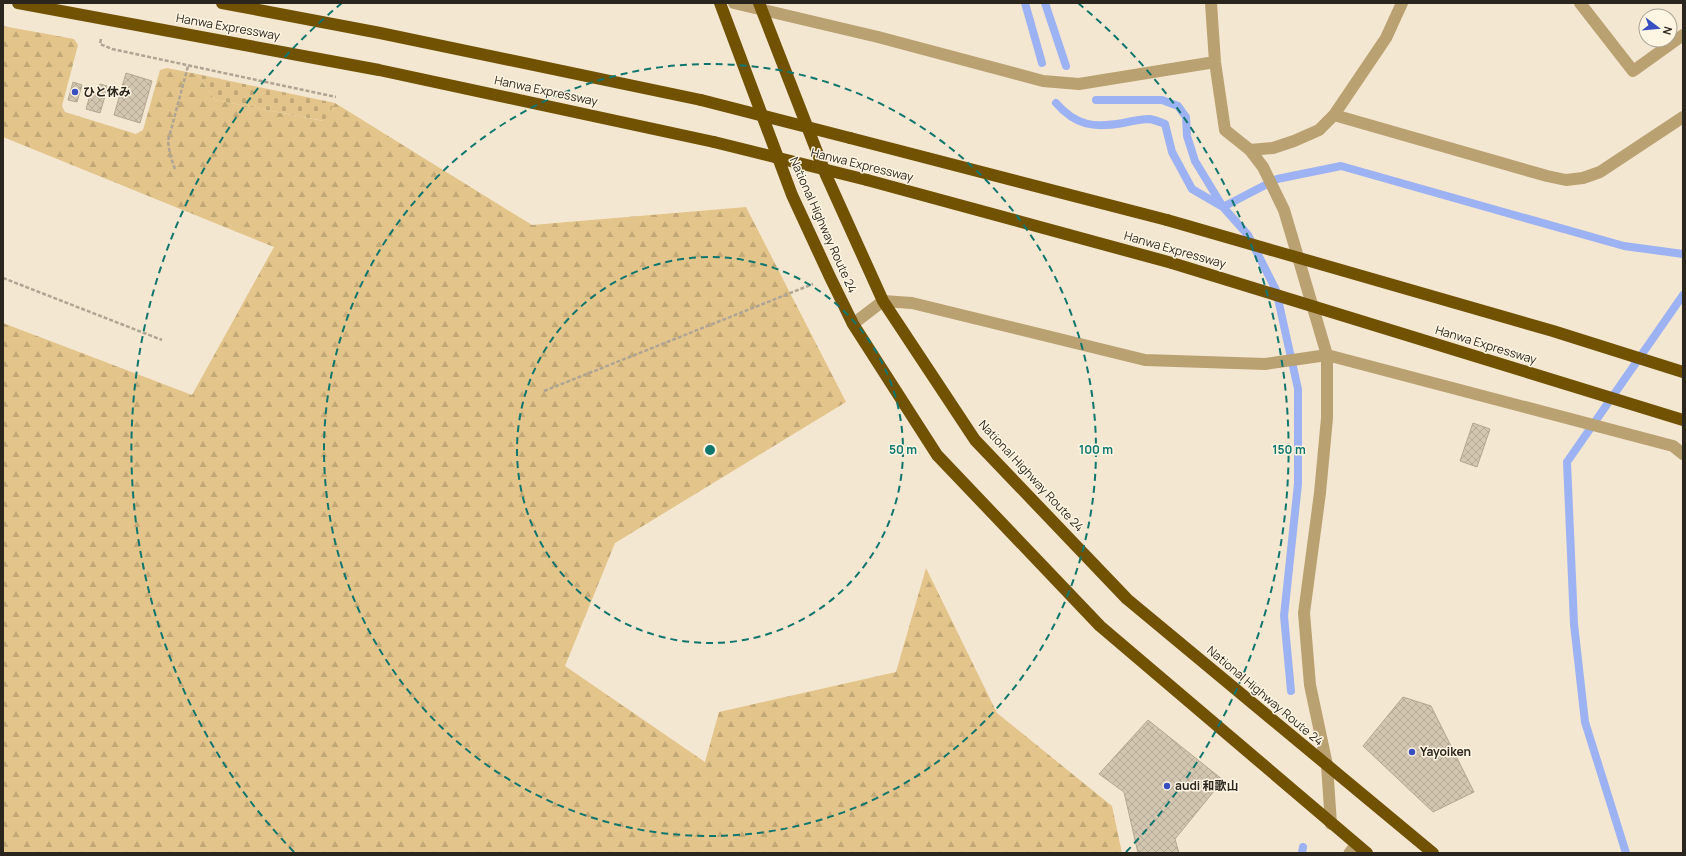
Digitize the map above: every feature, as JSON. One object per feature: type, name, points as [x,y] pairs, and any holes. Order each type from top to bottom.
[{"type":"highway","name":"Hanwa Expressway","points":[[18,3],[379,70],[714,142],[867,180],[1172,263],[1683,420]]},
{"type":"highway","name":"Hanwa Expressway","points":[[222,3],[380,33],[701,100],[1167,220],[1553,331],[1683,372]]},
{"type":"highway","name":"National Highway Route 24","points":[[720,3],[792,195],[830,277],[853,324],[937,455],[1100,626],[1331,824],[1352,848],[1367,853]]},
{"type":"highway","name":"National Highway Route 24","points":[[760,7],[826,176],[883,301],[975,440],[1127,599],[1432,853]]},
{"type":"street","points":[[734,3],[760,7],[1043,81],[1079,84],[1215,62]]},
{"type":"street","points":[[1211,3],[1215,62],[1225,130],[1250,150],[1263,167],[1284,210],[1327,355],[1327,418],[1320,493],[1304,613],[1310,685],[1327,765],[1331,824]]},
{"type":"street","points":[[1250,150],[1273,148],[1319,130],[1334,115],[1386,38],[1402,3]]},
{"type":"street","points":[[1580,3],[1633,71],[1683,35]]},
{"type":"street","points":[[1334,115],[1547,176],[1566,180],[1582,178],[1600,172],[1683,117]]},
{"type":"street","points":[[853,324],[883,301],[912,303],[1145,360],[1265,364],[1327,355],[1673,446],[1683,454]]},
{"type":"path","points":[[101,39],[100,44],[112,49],[336,97]]},
{"type":"path","points":[[175,169],[170,154],[168,141],[188,66]]},
{"type":"path","points":[[544,391],[830,277]]},
{"type":"path","points":[[3,278],[162,340]]},
{"type":"green space","points":[[3,26],[74,39],[78,45],[62,106],[65,112],[136,134],[143,130],[160,70],[167,68],[197,74],[215,100],[323,121],[335,103],[532,225],[746,207],[846,402],[615,543],[565,666],[705,762],[719,712],[896,672],[926,568],[997,713],[1112,806],[1122,853],[3,853],[3,323],[192,395],[274,247],[3,137]]},
{"type":"green space","points":[[197,74],[335,103],[324,121],[215,100]]},
{"type":"building","points":[[126,73],[152,81],[140,123],[114,115]]},
{"type":"building","name":"ひと休み","points":[[73,82],[82,85],[77,102],[68,100]]},
{"type":"building","points":[[100,84],[107,86],[105,94],[97,92]]},
{"type":"building","points":[[91,92],[105,96],[100,113],[86,109]]},
{"type":"building","points":[[1473,423],[1490,429],[1477,467],[1460,461]]},
{"type":"building","name":"Yayoiken","points":[[1403,697],[1431,706],[1474,792],[1433,812],[1363,746]]},
{"type":"building","name":"audi 和歌山","points":[[1148,720],[1223,780],[1175,839],[1179,853],[1138,853],[1124,792],[1099,774]]},
{"type":"waterway","points":[[1025,3],[1042,63]]},
{"type":"waterway","points":[[1045,3],[1066,66]]},
{"type":"waterway","points":[[1096,100],[1162,100],[1178,106],[1186,117],[1187,136],[1195,161],[1223,207],[1248,235],[1276,290],[1298,389],[1298,484],[1284,616],[1291,691]]},
{"type":"waterway","points":[[1056,103],[1071,117],[1086,124],[1113,125],[1150,119],[1165,124],[1172,152],[1192,189],[1223,207]]},
{"type":"waterway","points":[[1223,207],[1277,179],[1341,166],[1624,246],[1683,254]]},
{"type":"waterway","points":[[1626,853],[1585,722],[1574,624],[1567,462],[1683,295]]},
{"type":"waterway","points":[[1302,853],[1303,847]]},
{"type":"place","name":"ひと休み","points":[[75,92]]},
{"type":"place","name":"Yayoiken","points":[[1412,752]]},
{"type":"place","name":"audi 和歌山","points":[[1167,786]]}]
